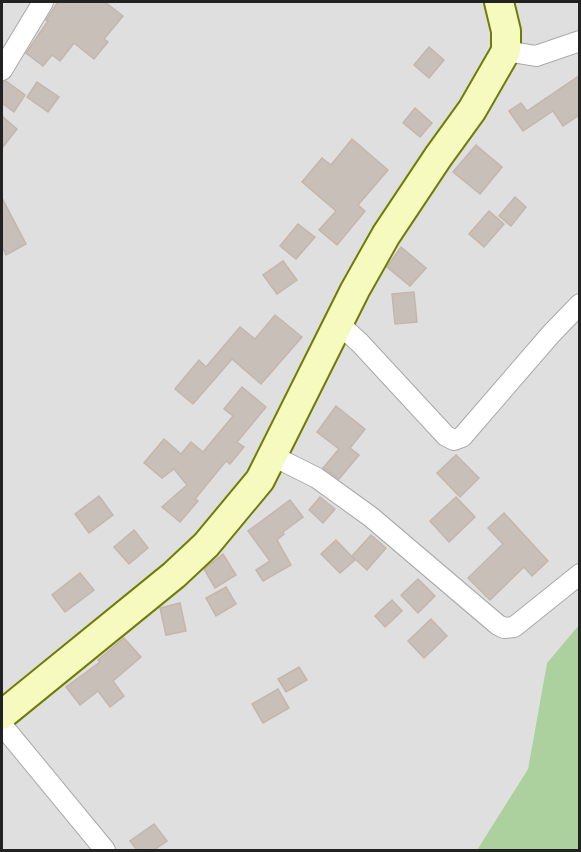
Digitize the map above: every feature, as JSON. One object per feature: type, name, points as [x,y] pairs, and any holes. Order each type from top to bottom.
[{"type":"street","points":[[2,70],[43,2]]},
{"type":"street","points":[[2,715],[174,575],[206,545],[260,480],[338,323],[386,235],[472,110],[506,51],[506,31],[499,2]]},
{"type":"street","points":[[506,51],[536,56],[579,41]]},
{"type":"street","points":[[338,323],[360,343],[446,436],[454,440],[462,437],[579,304]]},
{"type":"street","points":[[273,456],[317,478],[371,517],[504,628],[513,627],[579,574]]},
{"type":"street","points":[[2,725],[105,850]]},
{"type":"shaded area","points":[[2,2],[579,2],[579,625],[547,664],[528,769],[477,850],[2,850]]},
{"type":"green space","points":[[579,625],[579,850],[477,850],[528,769],[547,663]]},
{"type":"building","points":[[58,2],[105,2],[123,16],[104,39],[108,42],[94,59],[74,43],[60,61],[52,55],[43,66],[26,53]]},
{"type":"building","points":[[429,47],[444,60],[429,78],[414,65]]},
{"type":"building","points":[[579,76],[579,115],[563,126],[553,111],[523,131],[509,111],[521,103],[527,111]]},
{"type":"building","points":[[6,81],[25,95],[14,112],[2,103],[2,82]]},
{"type":"building","points":[[37,82],[59,97],[48,112],[27,97]]},
{"type":"building","points":[[415,108],[432,123],[420,137],[403,123]]},
{"type":"building","points":[[2,116],[17,129],[2,148]]},
{"type":"building","points":[[352,139],[388,170],[358,205],[365,211],[337,245],[319,230],[336,211],[302,182],[322,158],[331,165]]},
{"type":"building","points":[[476,145],[502,167],[480,194],[453,172]]},
{"type":"building","points":[[515,197],[526,207],[511,226],[499,216]]},
{"type":"building","points":[[2,198],[26,244],[6,255],[2,246]]},
{"type":"building","points":[[489,211],[504,224],[484,247],[469,234]]},
{"type":"building","points":[[298,224],[315,237],[296,259],[280,246]]},
{"type":"building","points":[[401,247],[426,268],[410,286],[387,267]]},
{"type":"building","points":[[283,261],[297,280],[277,294],[263,275]]},
{"type":"building","points":[[414,292],[417,322],[395,324],[392,294]]},
{"type":"building","points":[[275,315],[302,337],[261,384],[232,359],[193,404],[175,389],[199,360],[206,367],[240,327],[255,339]]},
{"type":"building","points":[[242,387],[266,407],[237,442],[244,447],[230,464],[226,461],[195,499],[198,501],[180,522],[162,507],[187,485],[174,469],[162,478],[144,463],[164,439],[181,454],[191,442],[203,452],[233,416],[224,409]]},
{"type":"building","points":[[336,406],[365,429],[350,448],[359,455],[339,479],[323,468],[339,449],[317,432]]},
{"type":"building","points":[[456,455],[479,478],[460,497],[437,473]]},
{"type":"building","points":[[99,496],[113,515],[89,533],[75,514]]},
{"type":"building","points":[[320,497],[335,509],[323,523],[309,510]]},
{"type":"building","points":[[456,497],[475,517],[449,542],[430,521]]},
{"type":"building","points":[[290,500],[303,517],[283,532],[284,534],[277,540],[291,565],[263,581],[256,570],[270,561],[248,531]]},
{"type":"building","points":[[504,513],[548,561],[532,576],[524,567],[490,600],[468,578],[503,544],[488,528]]},
{"type":"building","points":[[134,530],[148,548],[129,564],[114,547]]},
{"type":"building","points":[[371,535],[386,548],[367,570],[352,556]]},
{"type":"building","points":[[336,540],[355,560],[340,573],[321,554]]},
{"type":"building","points":[[223,554],[236,575],[215,588],[204,569]]},
{"type":"building","points":[[80,573],[94,590],[65,612],[52,595]]},
{"type":"building","points":[[418,579],[435,596],[418,613],[401,595]]},
{"type":"building","points":[[226,587],[236,604],[216,616],[206,598]]},
{"type":"building","points":[[392,600],[402,611],[385,627],[375,616]]},
{"type":"building","points":[[180,603],[186,631],[166,635],[160,608]]},
{"type":"building","points":[[431,619],[447,636],[424,658],[408,641]]},
{"type":"building","points":[[124,638],[141,657],[113,681],[124,696],[110,707],[98,691],[80,705],[66,687],[100,662],[98,660]]},
{"type":"building","points":[[299,667],[307,680],[286,692],[278,679]]},
{"type":"building","points":[[278,689],[289,708],[263,723],[252,704]]},
{"type":"building","points":[[154,824],[167,841],[154,850],[137,850],[130,841]]}]
